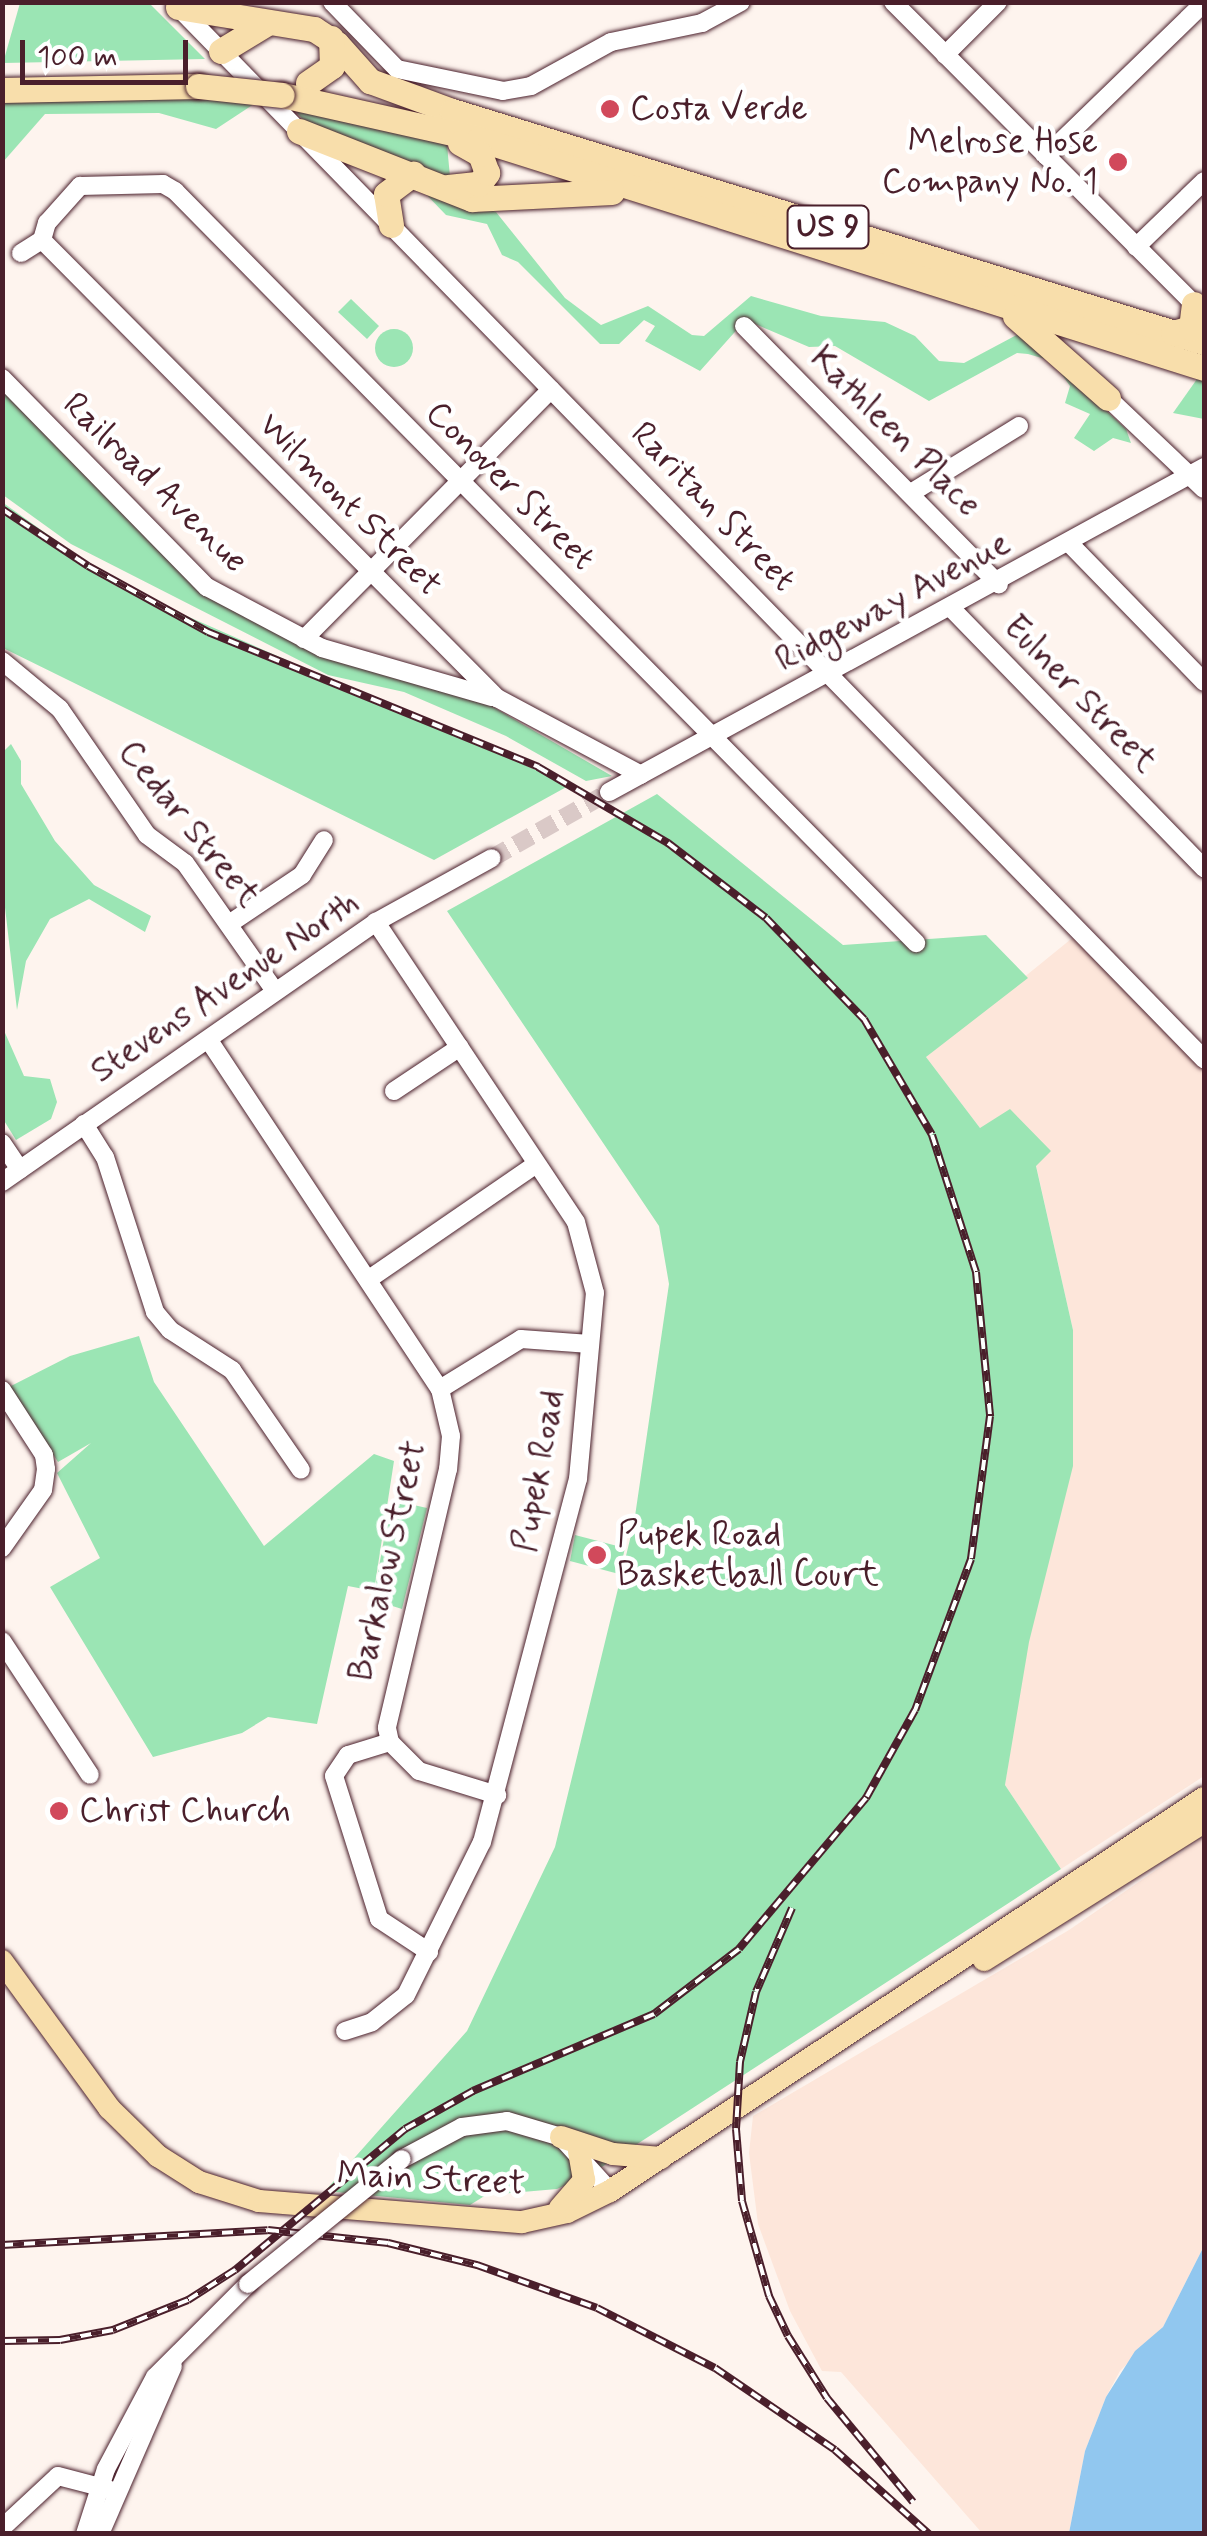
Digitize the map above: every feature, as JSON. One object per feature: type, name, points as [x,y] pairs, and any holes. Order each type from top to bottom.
[{"type":"highway","points":[[176,5],[331,38],[370,80],[452,111]]},
{"type":"highway","points":[[213,42],[238,18]]},
{"type":"highway","points":[[213,42],[266,23]]},
{"type":"highway","points":[[308,83],[332,66],[331,38]]},
{"type":"highway","name":"US 9","points":[[10,82],[195,78],[275,87],[404,118],[1204,368]]},
{"type":"highway","name":"US 9","points":[[275,87],[308,83],[452,111],[1204,342]]},
{"type":"highway","points":[[404,118],[484,158],[482,181],[448,187]]},
{"type":"highway","points":[[299,131],[487,201],[582,189],[657,198]]},
{"type":"highway","points":[[391,225],[386,194],[413,174]]},
{"type":"highway","points":[[989,301],[1038,333],[1108,398]]},
{"type":"highway","points":[[1173,333],[1191,328],[1199,310]]},
{"type":"main road","name":"Main Street","points":[[2,1961],[110,2108],[158,2156],[199,2182],[259,2202],[480,2224],[540,2219],[610,2191],[901,2003],[1204,1798]]},
{"type":"main road","name":"Main Street","points":[[901,2003],[1040,1930],[1204,1822]]},
{"type":"main road","points":[[540,2219],[579,2191],[570,2144],[613,2154],[661,2158]]},
{"type":"street","points":[[332,2],[397,69],[494,91],[531,86],[611,42],[702,23],[741,2]]},
{"type":"street","points":[[893,2],[1199,310]]},
{"type":"street","points":[[945,55],[998,2]]},
{"type":"street","points":[[1046,156],[1204,4]]},
{"type":"street","name":"Raritan Street","points":[[176,5],[1204,1060]]},
{"type":"street","points":[[1136,247],[1204,181]]},
{"type":"street","name":"Conover Street","points":[[42,240],[48,223],[80,186],[162,184],[175,190],[916,943]]},
{"type":"street","points":[[21,253],[42,240]]},
{"type":"street","name":"Wilmont Street","points":[[42,240],[497,698],[641,775]]},
{"type":"street","name":"Kathleen Place","points":[[744,326],[999,585]]},
{"type":"street","name":"Railroad Avenue","points":[[2,378],[207,587],[304,639],[497,698]]},
{"type":"street","points":[[304,639],[551,389]]},
{"type":"street","points":[[1108,398],[1197,471],[1204,489]]},
{"type":"street","points":[[911,493],[1020,426]]},
{"type":"street","name":"Ridgeway Avenue","points":[[610,792],[827,671],[999,585],[1197,471]]},
{"type":"street","points":[[1071,545],[1204,682]]},
{"type":"street","name":"Eulner Street","points":[[950,608],[1204,868]]},
{"type":"street","name":"Cedar Street","points":[[2,661],[60,708],[147,835],[185,863],[275,991]]},
{"type":"street","points":[[229,924],[302,875],[324,840]]},
{"type":"street","name":"Stevens Avenue North","points":[[2,1182],[210,1042],[275,991],[376,922],[492,858]]},
{"type":"street","name":"Pupek Road","points":[[345,2031],[392,2008],[429,1952],[498,1795],[578,1479],[590,1344],[590,1258],[576,1222],[376,922]]},
{"type":"street","name":"Barkalow Street","points":[[210,1042],[440,1389],[451,1436],[448,1470],[389,1708],[390,1742]]},
{"type":"street","points":[[394,1091],[460,1047]]},
{"type":"street","points":[[84,1124],[106,1158],[156,1312],[170,1330],[232,1370],[300,1470]]},
{"type":"street","points":[[2,1143],[20,1170]]},
{"type":"street","points":[[369,1279],[535,1165]]},
{"type":"street","points":[[440,1389],[521,1339],[590,1344]]},
{"type":"street","points":[[2,1390],[44,1455],[43,1490],[2,1548]]},
{"type":"street","points":[[2,1641],[90,1775]]},
{"type":"street","points":[[429,1952],[379,1919],[334,1776],[348,1755],[390,1742],[419,1771],[498,1795]]},
{"type":"street","points":[[84,2534],[173,2366],[248,2284],[402,2159],[482,2121],[531,2126],[570,2144],[610,2191]]},
{"type":"street","points":[[2,2528],[58,2476],[106,2488]]},
{"type":"street","points":[[100,2534],[106,2488]]},
{"type":"shaded area","points":[[1081,931],[1204,1057],[1204,1776],[1061,1869],[1005,1785],[1073,1330],[1036,1165],[980,1128],[926,1057]]},
{"type":"shaded area","points":[[1204,1837],[1204,2246],[1163,2327],[1120,2371],[1106,2397],[1085,2451],[1069,2533],[982,2533],[841,2372],[822,2371],[790,2311],[758,2224],[749,2153],[753,2116],[1069,1930]]},
{"type":"green space","points":[[20,3],[149,3],[205,59],[3,63]]},
{"type":"green space","points":[[37,95],[151,95],[254,104],[216,129],[159,113],[45,114],[3,162],[3,103]]},
{"type":"green space","points":[[310,110],[447,145],[450,177],[313,130],[296,112]]},
{"type":"green space","points":[[418,186],[496,212],[565,298],[601,325],[648,306],[692,335],[704,336],[751,296],[821,316],[885,322],[915,336],[939,361],[964,363],[1022,332],[1126,429],[1131,443],[1113,438],[1094,451],[1074,438],[1090,414],[1065,403],[1070,386],[1052,361],[1028,354],[1017,353],[929,401],[835,346],[809,347],[755,324],[742,324],[700,371],[645,341],[655,326],[644,320],[619,344],[600,344],[518,262],[502,255],[487,224],[446,215]]},
{"type":"green space","points":[[351,299],[379,326],[367,339],[338,312]]},
{"type":"green space","points":[[394,329],[408,334],[413,348],[408,362],[394,367],[380,362],[375,348],[380,334]]},
{"type":"green space","points":[[1197,379],[1204,381],[1204,419],[1173,413]]},
{"type":"green space","points":[[2,390],[228,606],[481,700],[612,776],[586,781],[506,736],[404,692],[328,675],[71,544],[3,495]]},
{"type":"green space","points":[[2,502],[121,587],[570,785],[434,860],[3,648]]},
{"type":"green space","points":[[11,744],[21,761],[21,784],[55,841],[94,885],[151,916],[145,932],[89,899],[50,919],[26,961],[17,1010],[2,882],[3,752]]},
{"type":"green space","points":[[657,794],[843,945],[986,935],[1028,978],[926,1057],[980,1128],[1010,1109],[1051,1151],[1036,1166],[1073,1330],[1073,1466],[1029,1642],[1005,1785],[1061,1869],[591,2174],[557,2189],[486,2195],[470,2205],[325,2191],[467,2031],[555,1847],[634,1523],[669,1284],[659,1226],[447,911]]},
{"type":"green space","points":[[2,1026],[24,1076],[50,1079],[57,1102],[51,1119],[16,1140],[3,1119]]},
{"type":"green space","points":[[139,1336],[154,1382],[264,1546],[374,1454],[394,1461],[374,1591],[348,1586],[317,1724],[268,1717],[242,1733],[153,1757],[50,1587],[100,1558],[57,1473],[91,1443],[58,1462],[9,1387],[70,1356]]},
{"type":"green space","points":[[391,1500],[427,1508],[402,1609],[373,1600]]},
{"type":"green space","name":"Pupek Road Basketball Court","points":[[575,1535],[625,1548],[619,1574],[570,1561]]},
{"type":"water","points":[[1204,2246],[1204,2533],[1069,2533],[1085,2451],[1106,2397],[1135,2351],[1163,2327]]},
{"type":"tunnel","points":[[492,858],[609,792]]},
{"type":"railway","points":[[2,509],[88,566],[208,632],[538,767],[668,843],[766,918],[864,1019],[932,1135],[976,1272],[990,1416],[971,1559],[915,1710],[866,1798],[739,1949],[654,2014],[473,2091],[405,2129],[235,2270],[188,2300],[113,2330],[60,2340],[2,2341]]},
{"type":"railway","points":[[792,1908],[756,1992],[740,2062],[736,2129],[742,2201],[769,2296],[788,2336],[827,2398],[913,2502]]},
{"type":"railway","points":[[2,2245],[268,2230],[388,2243],[477,2265],[597,2308],[715,2368],[835,2450],[929,2534]]},
{"type":"place","name":"Costa Verde","points":[[610,109]]},
{"type":"place","name":"Melrose Hose Company No. 1","points":[[1118,162]]},
{"type":"place","name":"Pupek Road Basketball Court","points":[[597,1555]]},
{"type":"place","name":"Christ Church","points":[[59,1811]]}]
